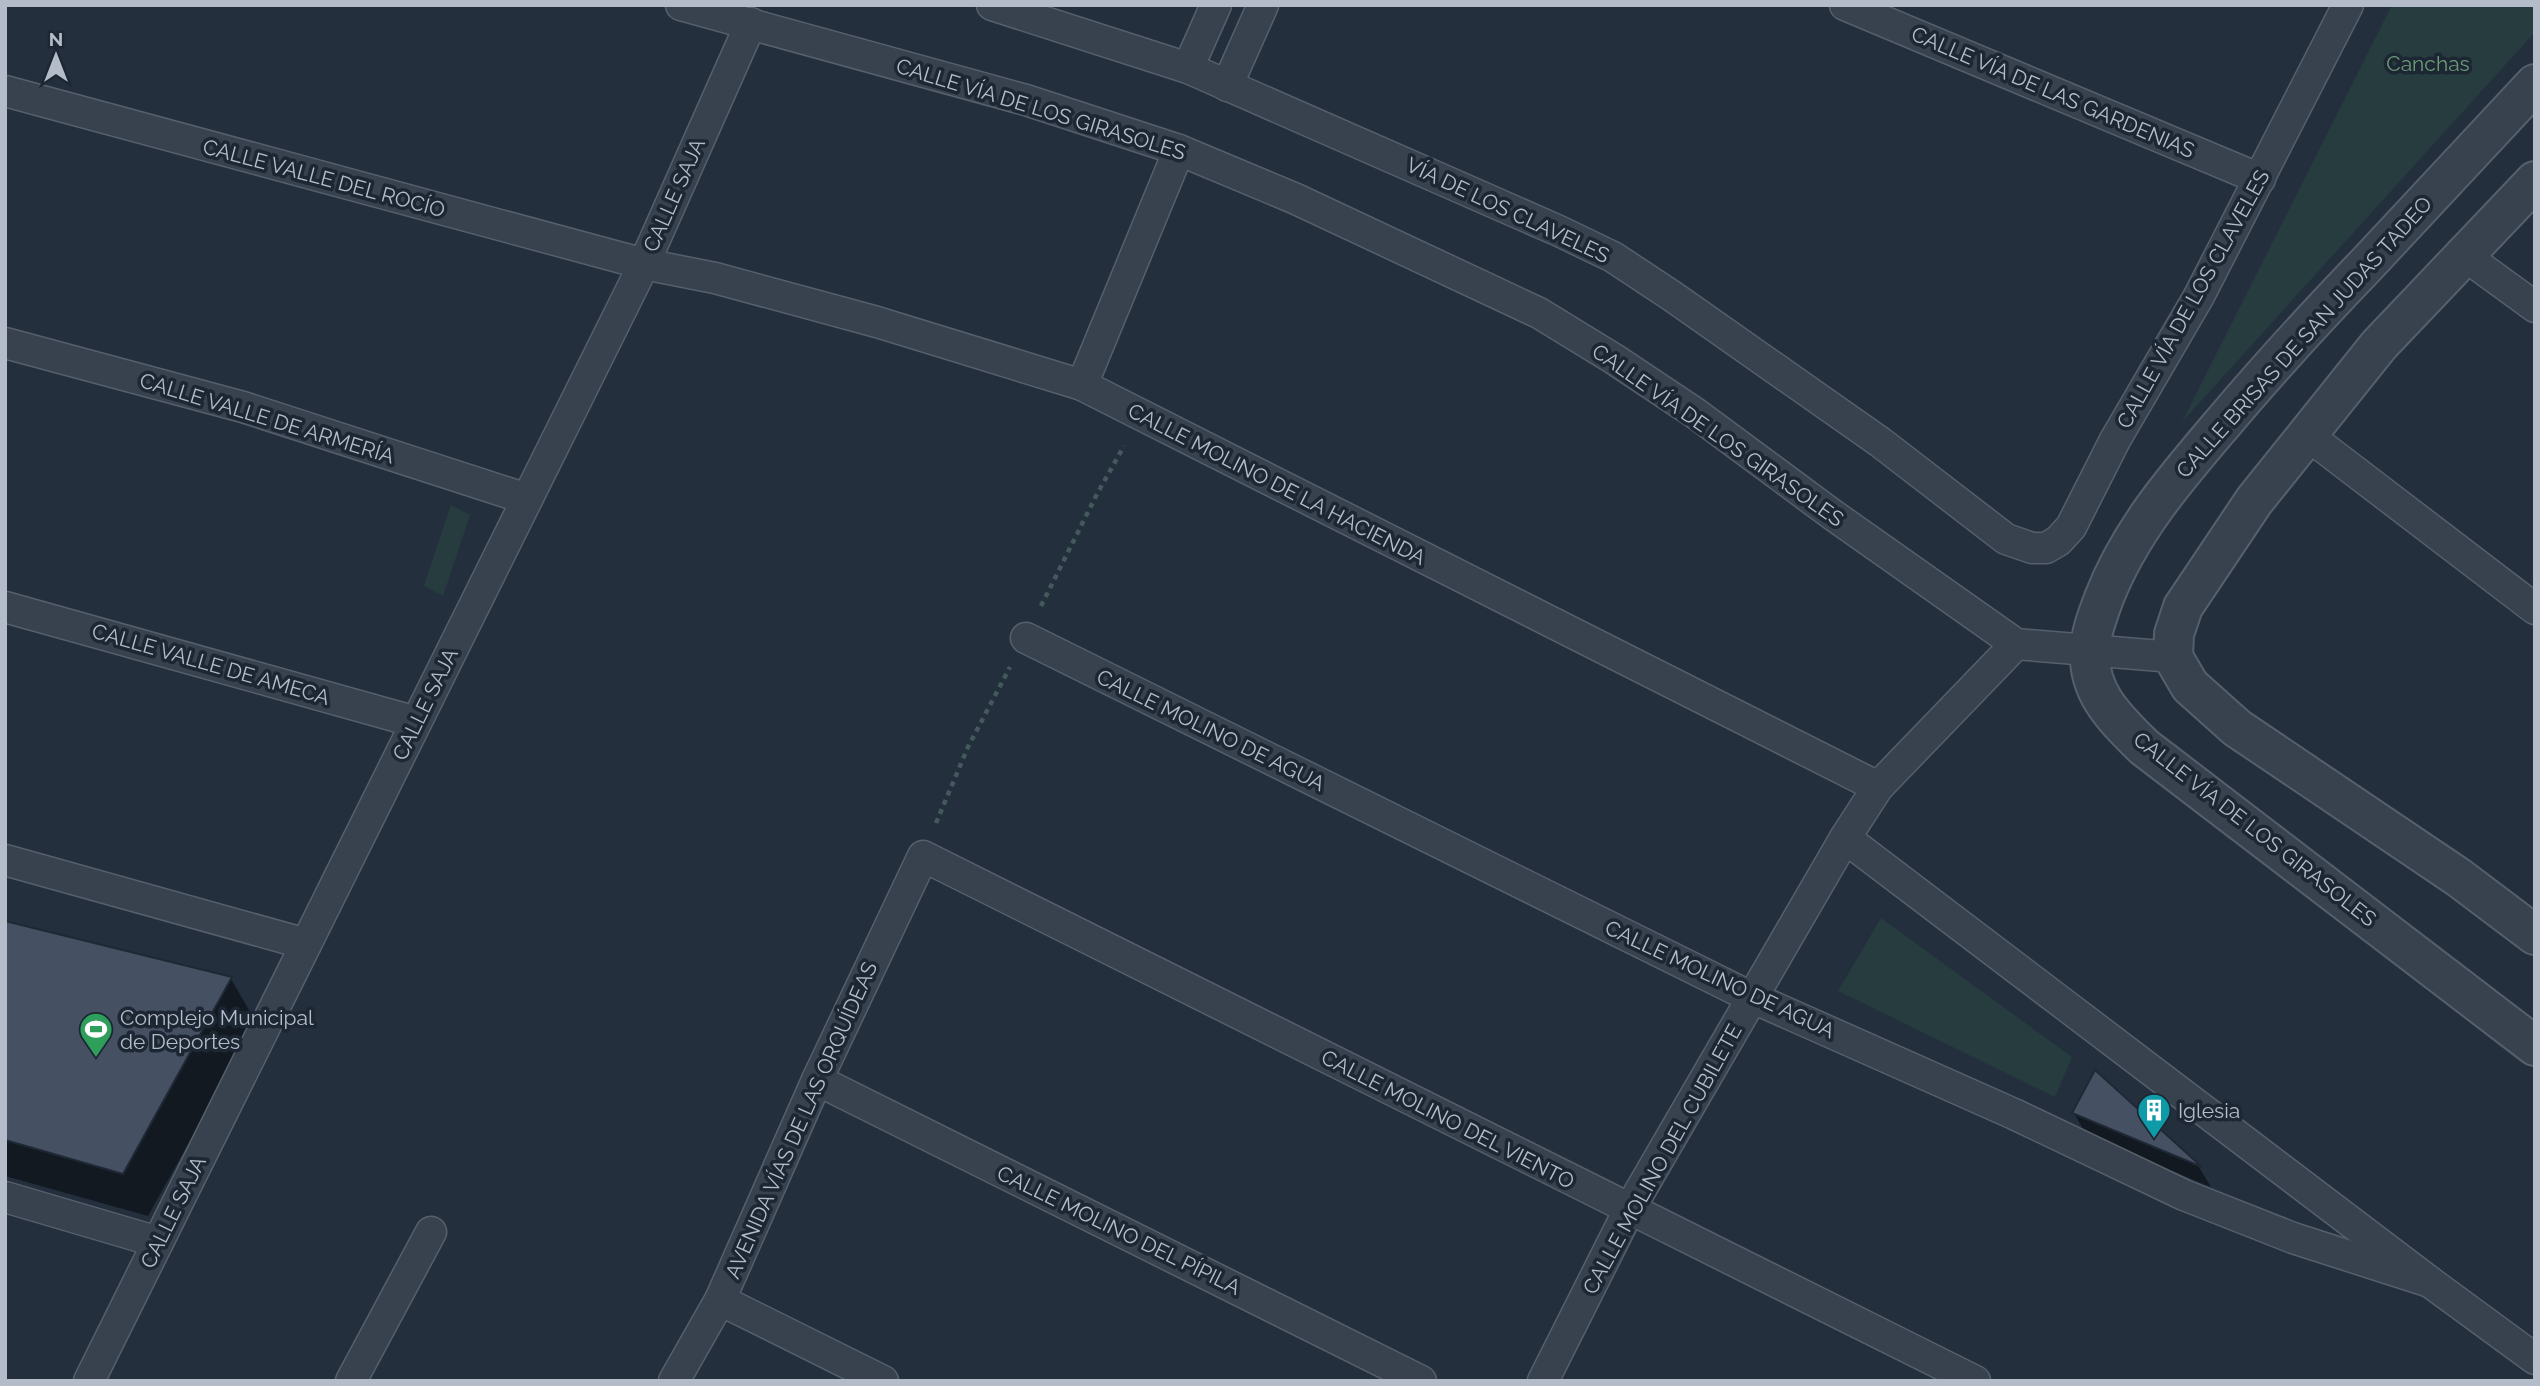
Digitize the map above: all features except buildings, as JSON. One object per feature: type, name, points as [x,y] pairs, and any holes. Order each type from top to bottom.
[{"type":"street","name":"CALLE VÍA DE LOS GIRASOLES","points":[[681,5],[1026,100],[1179,150],[1296,199],[1539,313],[1695,413],[1833,515],[2016,644]]},
{"type":"street","name":"VÍA DE LOS CLAVELES","points":[[992,5],[1188,68],[1559,230],[1613,257],[1880,442],[2006,538]]},
{"type":"street","points":[[1188,68],[1216,5]]},
{"type":"street","points":[[1227,86],[1264,5]]},
{"type":"street","name":"CALLE VÍA DE LAS GARDENIAS","points":[[1845,5],[2260,179]]},
{"type":"street","name":"CALLE VÍA DE LOS CLAVELES","points":[[2006,538],[2032,548],[2046,548],[2058,541],[2071,527],[2115,440],[2199,296],[2348,5]]},
{"type":"street","name":"CALLE SAJA","points":[[89,1381],[644,264],[751,23]]},
{"type":"street","name":"CALLE BRISAS DE SAN JUDAS TADEO","points":[[2090,649],[2108,586],[2123,555],[2163,493],[2278,358],[2535,84]]},
{"type":"street","name":"CALLE VALLE DEL ROCÍO","points":[[5,91],[644,264]]},
{"type":"street","points":[[1082,385],[1179,150]]},
{"type":"street","points":[[2535,181],[2379,345],[2254,501],[2183,607],[2174,634],[2173,657],[2190,686],[2237,728],[2458,877],[2535,935]]},
{"type":"street","points":[[2465,256],[2535,307]]},
{"type":"street","name":"CALLE MOLINO DE LA HACIENDA","points":[[644,264],[715,278],[877,322],[1082,385],[1878,788]]},
{"type":"street","name":"CALLE VALLE DE ARMERÍA","points":[[5,343],[243,407],[527,499]]},
{"type":"street","points":[[2306,434],[2535,609]]},
{"type":"street","name":"CALLE VALLE DE AMECA","points":[[5,607],[416,722]]},
{"type":"street","name":"CALLE MOLINO DE AGUA","points":[[1026,638],[1751,997],[2014,1114],[2184,1195],[2293,1238],[2430,1282]]},
{"type":"street","points":[[2016,644],[2173,657]]},
{"type":"street","name":"CALLE MOLINO DEL CUBILETE","points":[[1543,1381],[1629,1210],[1845,838],[1878,788],[2016,644]]},
{"type":"street","name":"CALLE VÍA DE LOS GIRASOLES","points":[[2090,649],[2092,677],[2098,695],[2113,716],[2144,747],[2535,1046]]},
{"type":"street","name":"CALLE MOLINO DE AGUA","points":[[1845,838],[2535,1359]]},
{"type":"street","name":"AVENIDA VÍAS DE LAS ORQUÍDEAS","points":[[674,1381],[720,1300],[817,1080],[923,856]]},
{"type":"street","name":"CALLE MOLINO DEL VIENTO","points":[[923,856],[1975,1381]]},
{"type":"street","points":[[5,860],[306,943]]},
{"type":"street","name":"CALLE MOLINO DEL PÍPILA","points":[[817,1080],[1421,1381]]},
{"type":"street","points":[[5,1196],[158,1242]]},
{"type":"street","points":[[351,1381],[431,1232]]},
{"type":"street","points":[[720,1300],[883,1381]]},
{"type":"green space","name":"Canchas","points":[[2392,5],[2535,5],[2535,32],[2182,422]]},
{"type":"green space","points":[[451,505],[470,515],[443,596],[424,586]]},
{"type":"green space","points":[[1881,918],[2072,1057],[2055,1097],[1838,991]]},
{"type":"place","name":"Complejo Municipal de Deportes","points":[[96,1059]]},
{"type":"place","name":"Iglesia","points":[[2154,1140]]}]
